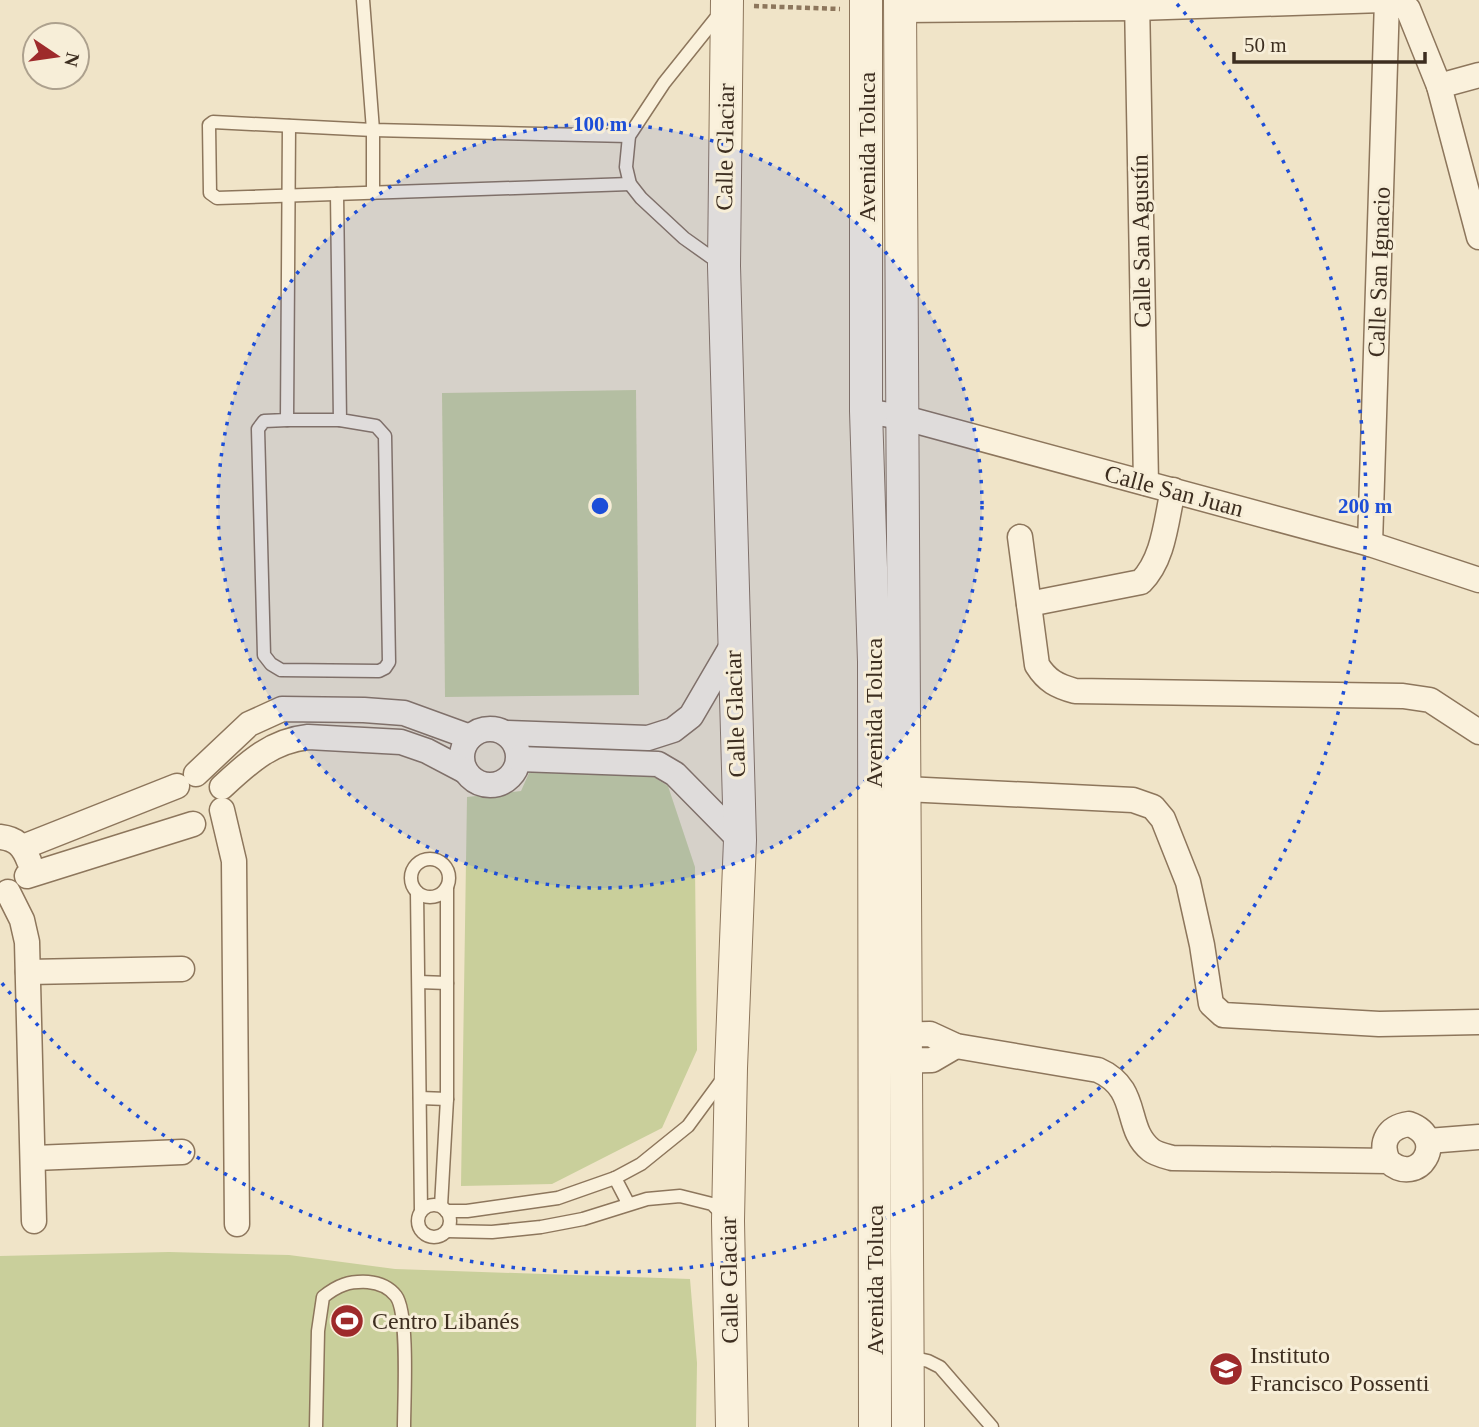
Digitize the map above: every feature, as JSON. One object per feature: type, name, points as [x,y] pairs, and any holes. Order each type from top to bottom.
[{"type":"street","points":[[900,5],[1386,0],[1408,9],[1439,86],[1479,237]]},
{"type":"street","name":"Calle San Ignacio","points":[[1370,544],[1386,0]]},
{"type":"street","name":"Calle Glaciar","points":[[727,2],[724,266],[740,840],[730,1068],[728,1221],[732,1427]]},
{"type":"street","name":"Calle San Agustín","points":[[1137,4],[1146,483]]},
{"type":"street","name":"Avenida Toluca","points":[[866,5],[866,411],[891,1048],[891,1355],[875,1427]]},
{"type":"street","name":"Avenida Toluca","points":[[891,1048],[905,789],[900,5]]},
{"type":"street","points":[[1439,86],[1479,75]]},
{"type":"street","name":"Calle San Juan","points":[[866,411],[901,417],[1370,544],[1479,580]]},
{"type":"street","points":[[1029,604],[1141,582],[1150,573],[1159,551],[1173,490]]},
{"type":"street","points":[[1020,537],[1037,665],[1046,679],[1057,685],[1075,691],[1403,696],[1430,700],[1479,732]]},
{"type":"street","points":[[465,771],[462,759],[464,747],[470,737],[481,730],[648,737],[673,730],[691,716],[733,644]]},
{"type":"street","points":[[193,824],[183,818],[176,809],[174,798],[187,780],[249,724],[282,709],[404,713],[470,737]]},
{"type":"street","points":[[12,887],[193,824],[205,824],[215,819],[222,799],[269,747],[294,738],[401,742],[428,751],[465,771],[475,782],[489,786],[504,783],[515,773],[519,759],[516,744],[506,733]]},
{"type":"street","points":[[519,759],[658,764],[675,774],[740,840]]},
{"type":"street","points":[[23,847],[187,780],[206,775],[215,779],[222,799],[234,861],[237,1224]]},
{"type":"street","points":[[905,789],[1133,800],[1153,807],[1163,819],[1188,882],[1211,1004],[1223,1015],[1379,1024],[1479,1022]]},
{"type":"street","points":[[0,837],[11,838],[23,847],[29,861],[12,887]]},
{"type":"street","points":[[12,887],[27,942],[34,1221]]},
{"type":"street","points":[[28,972],[182,970]]},
{"type":"street","points":[[891,1048],[930,1034],[956,1046],[1098,1070],[1112,1076],[1123,1089],[1141,1140],[1153,1152],[1172,1158],[1388,1161],[1404,1170],[1420,1165],[1426,1158],[1428,1141],[1479,1138]]},
{"type":"street","points":[[34,1158],[182,1152]]},
{"type":"street","name":"Avenida Toluca","points":[[891,1355],[908,1427]]},
{"type":"lane","points":[[363,0],[373,130],[373,193]]},
{"type":"lane","points":[[724,266],[684,238],[641,198],[630,184],[626,167],[629,136],[664,83],[727,2]]},
{"type":"lane","points":[[629,136],[373,130],[213,122],[209,125],[210,193],[217,198],[630,184]]},
{"type":"lane","points":[[287,420],[289,126]]},
{"type":"lane","points":[[337,194],[340,420]]},
{"type":"lane","points":[[340,420],[376,426],[385,436],[389,662],[379,671],[281,670],[271,664],[264,655],[258,429],[264,421],[340,420]]},
{"type":"lane","points":[[417,892],[421,1211],[418,1225],[427,1236],[441,1236],[449,1225],[443,1209],[449,880],[444,864],[427,859],[414,868],[412,885],[424,897],[440,894],[447,888]]},
{"type":"lane","points":[[419,982],[447,983]]},
{"type":"lane","points":[[421,1211],[433,1205],[443,1209],[467,1211],[558,1198],[615,1178],[641,1164],[688,1126],[730,1068]]},
{"type":"lane","points":[[420,1098],[447,1099]]},
{"type":"lane","points":[[420,1145],[444,1147]]},
{"type":"lane","points":[[615,1178],[628,1203]]},
{"type":"lane","points":[[446,1231],[492,1232],[541,1227],[583,1219],[628,1203],[680,1196],[712,1204],[728,1221]]},
{"type":"lane","points":[[316,1427],[318,1331],[323,1297],[335,1287],[352,1281],[380,1283],[397,1297],[403,1318],[404,1427]]},
{"type":"lane","points":[[891,1355],[928,1361],[940,1367],[992,1427]]},
{"type":"path","points":[[727,2],[866,5]]},
{"type":"green space","points":[[636,390],[639,695],[445,697],[442,393]]},
{"type":"green space","points":[[529,773],[649,774],[668,786],[695,867],[697,1050],[662,1128],[552,1184],[461,1186],[467,797],[521,791]]},
{"type":"green space","name":"Centro Libanés","points":[[169,1252],[289,1255],[395,1269],[690,1279],[697,1363],[696,1427],[0,1427],[0,1256]]},
{"type":"place","name":"Centro Libanés","points":[[347,1321]]},
{"type":"place","name":"Instituto Francisco Possenti","points":[[1226,1369]]}]
